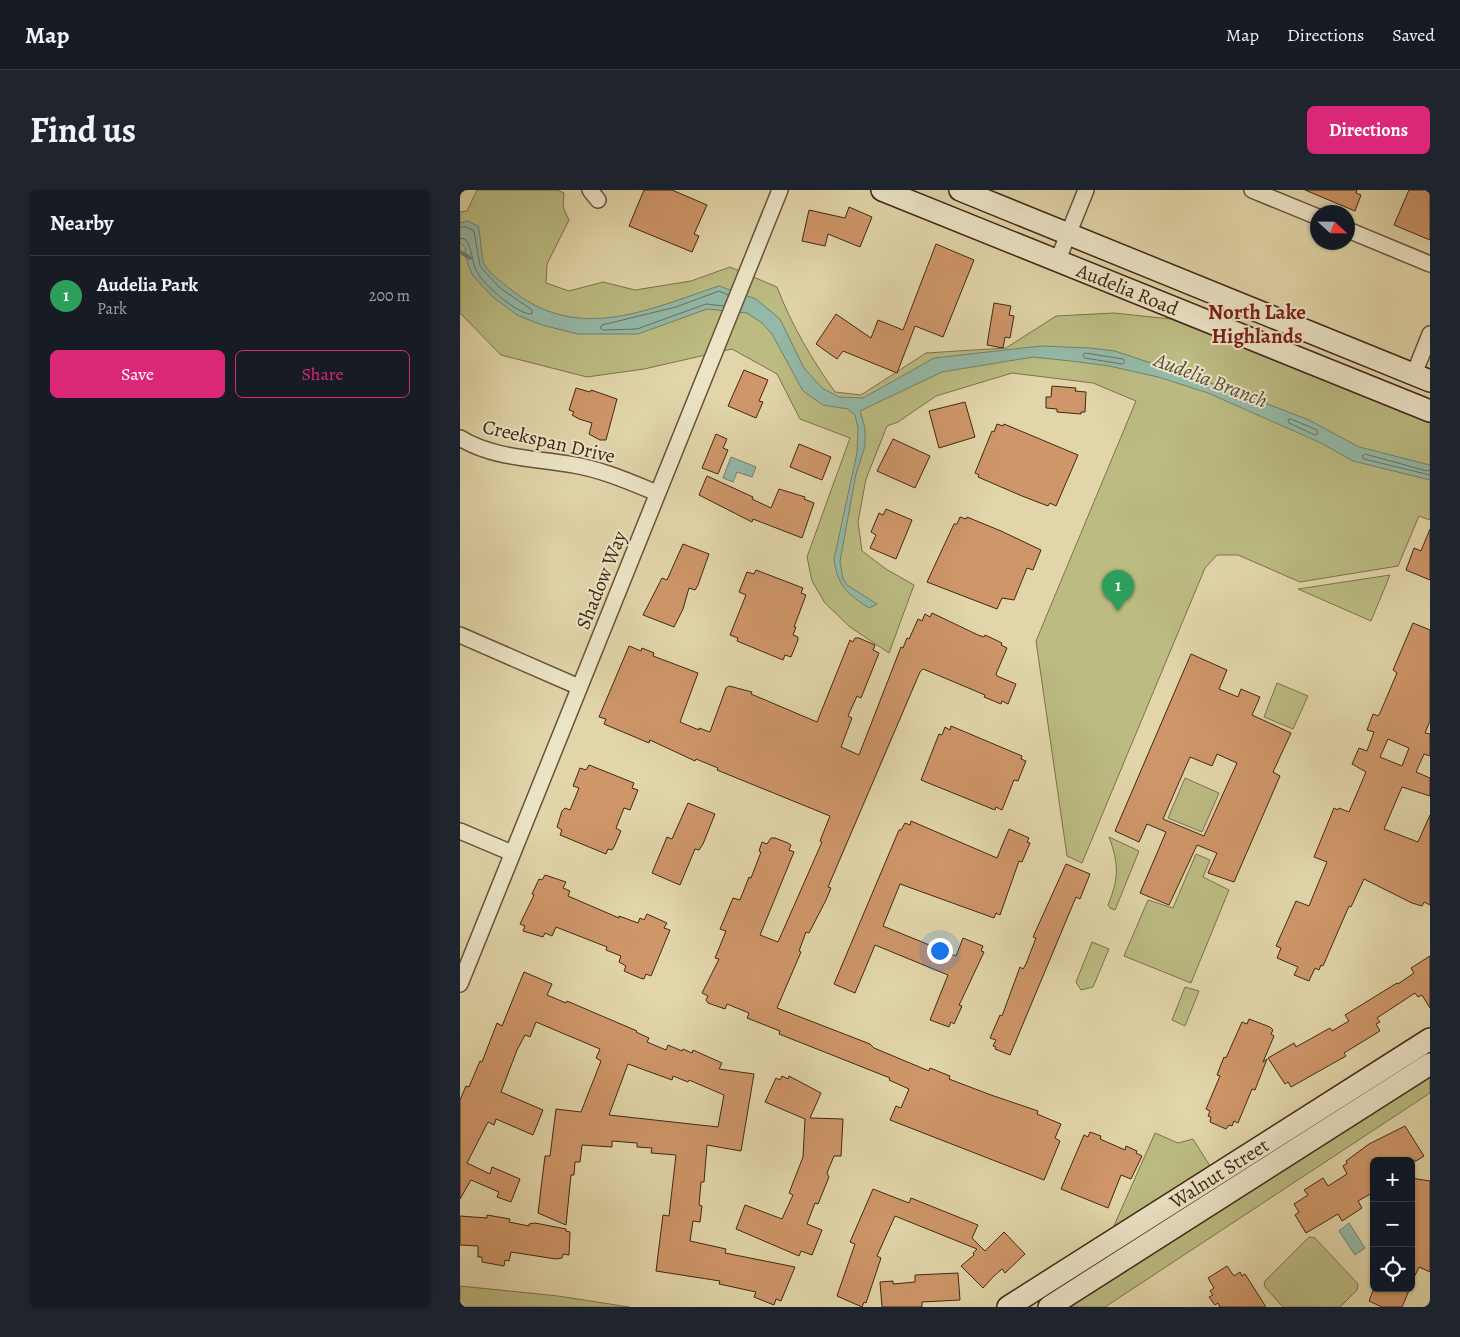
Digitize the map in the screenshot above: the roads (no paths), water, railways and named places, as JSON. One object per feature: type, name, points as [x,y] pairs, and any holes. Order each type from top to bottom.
[{"type":"main road","name":"Audelia Road","points":[[882,190],[1430,411]]},
{"type":"main road","name":"Audelia Road","points":[[960,190],[1422,378]]},
{"type":"main road","points":[[1145,297],[1156,270]]},
{"type":"main road","points":[[1166,305],[1176,278]]},
{"type":"main road","points":[[1404,401],[1422,378]]},
{"type":"main road","name":"Walnut Street","points":[[1008,1307],[1430,1039]]},
{"type":"main road","name":"Walnut Street","points":[[1050,1307],[1430,1064]]},
{"type":"main road","points":[[1226,1169],[1238,1188]]},
{"type":"street","name":"Shadow Way","points":[[460,984],[780,190]]},
{"type":"street","points":[[1057,262],[1086,190]]},
{"type":"street","points":[[1252,190],[1280,195],[1310,212]]},
{"type":"street","points":[[1355,233],[1430,264]]},
{"type":"street","points":[[1422,378],[1430,334]]},
{"type":"street","name":"Creekspan Drive","points":[[460,438],[491,452],[602,471],[657,493]]},
{"type":"street","points":[[460,635],[579,687]]},
{"type":"street","points":[[460,831],[512,853]]},
{"type":"water","points":[[467,221],[478,226],[484,264],[493,275],[514,292],[539,307],[564,316],[590,319],[615,317],[667,304],[719,286],[756,299],[780,319],[804,368],[822,388],[839,397],[863,398],[934,358],[1041,346],[1115,351],[1231,390],[1309,420],[1359,447],[1430,465],[1430,480],[1353,461],[1321,443],[1208,393],[1158,377],[1109,366],[1033,357],[942,372],[860,411],[865,428],[865,446],[856,474],[840,561],[843,579],[847,585],[877,604],[869,608],[844,588],[835,568],[834,559],[857,453],[858,428],[855,415],[848,409],[823,405],[803,391],[772,334],[762,323],[747,313],[707,309],[638,334],[578,334],[542,325],[517,315],[493,297],[473,276],[467,262],[465,248],[460,242],[460,223]]},
{"type":"water","points":[[731,457],[756,467],[752,477],[737,472],[733,482],[723,478]]},
{"type":"water","points":[[1349,1223],[1365,1248],[1355,1255],[1339,1231]]},
{"type":"waterway","name":"Audelia Branch","points":[[460,252],[470,258]]},
{"type":"place","name":"Audelia Park","points":[[1118,611]]},
{"type":"district","name":"North Lake Highlands","points":[[1257,324]]}]
